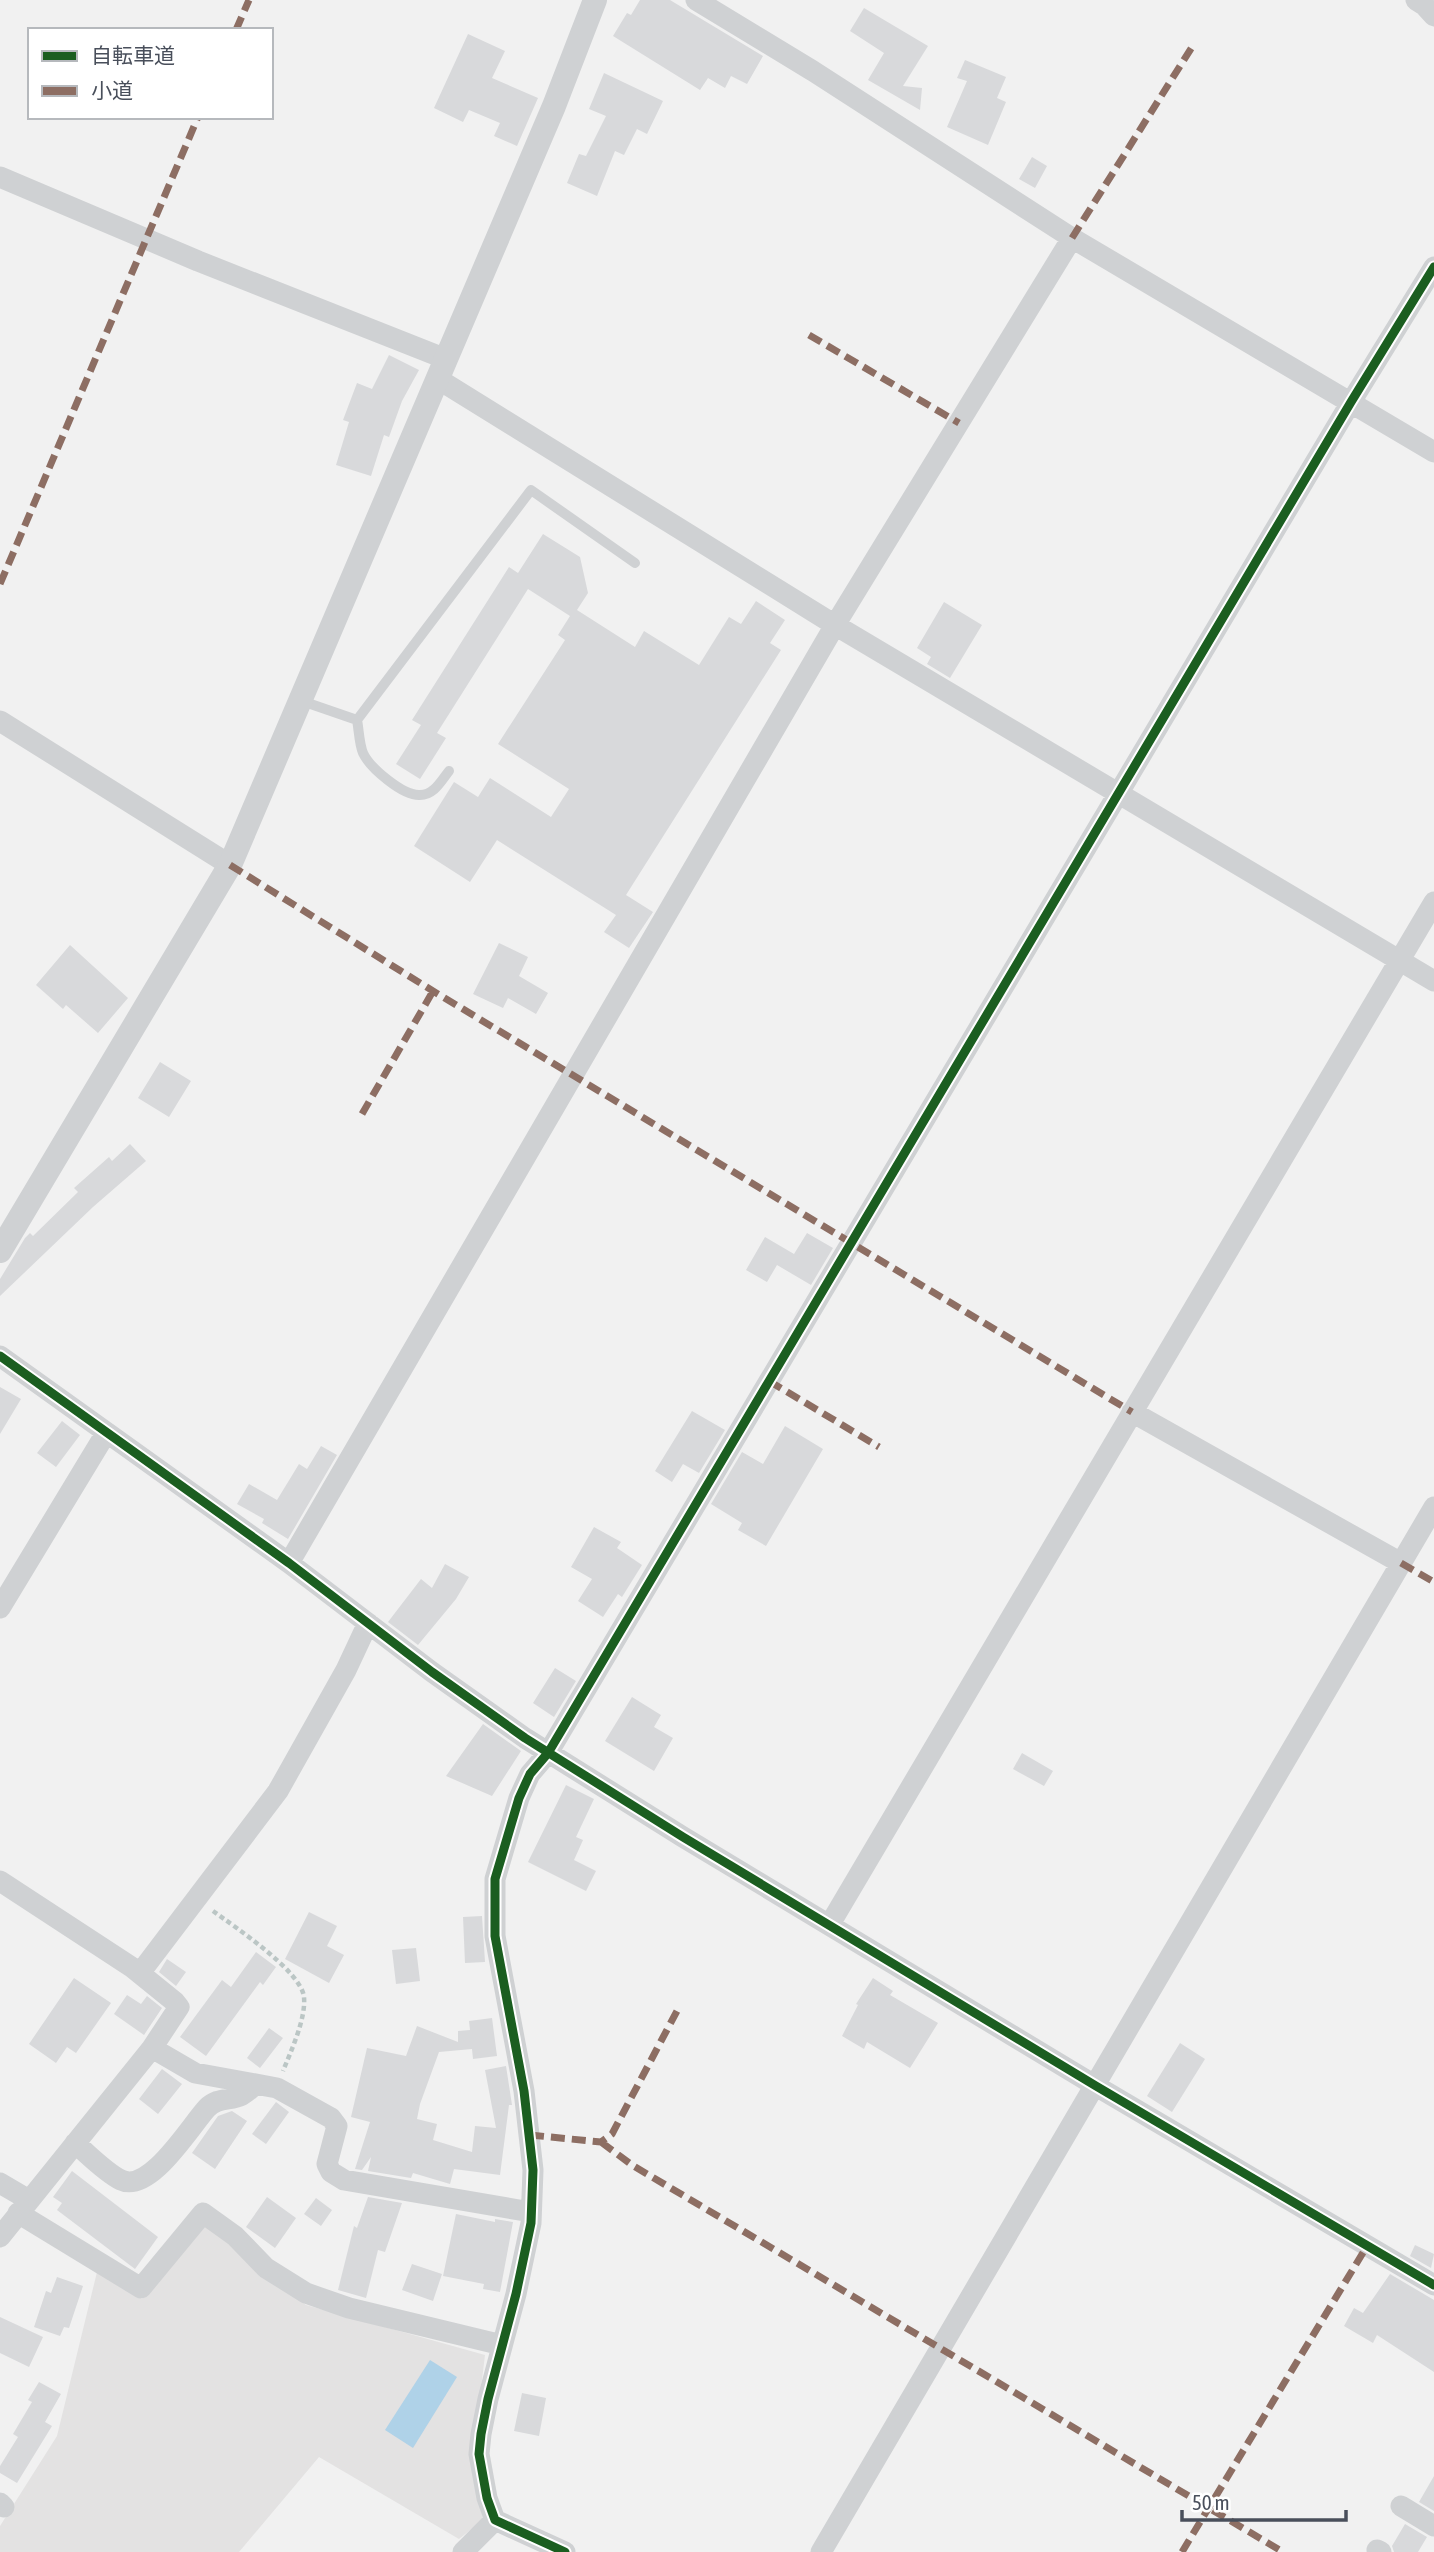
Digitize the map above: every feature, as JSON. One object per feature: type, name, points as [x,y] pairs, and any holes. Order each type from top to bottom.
[{"type":"street","points":[[0,1251],[230,865],[554,106],[595,0]]},
{"type":"street","points":[[696,0],[813,71],[1072,238],[1434,452]]},
{"type":"street","points":[[1416,0],[1434,16]]},
{"type":"street","points":[[0,177],[442,369],[835,625],[1434,981]]},
{"type":"street","points":[[289,1563],[835,625],[1072,238]]},
{"type":"street","points":[[565,2552],[495,2520],[486,2498],[480,2454],[488,2399],[516,2294],[531,2212],[531,2147],[512,2022],[495,1936],[495,1879],[519,1798],[530,1774],[548,1753],[1351,402],[1434,267]]},
{"type":"street","points":[[0,721],[230,865]]},
{"type":"street","points":[[830,1924],[1434,902]]},
{"type":"street","points":[[0,1356],[289,1563],[432,1672],[548,1753],[1096,2085],[1434,2285]]},
{"type":"street","points":[[1132,1412],[1401,1563]]},
{"type":"street","points":[[0,1608],[106,1433]]},
{"type":"street","points":[[821,2552],[1434,1507]]},
{"type":"street","points":[[140,1973],[278,1791],[346,1670],[368,1623]]},
{"type":"street","points":[[0,1881],[140,1973],[179,2007],[152,2048],[0,2237]]},
{"type":"street","points":[[152,2048],[195,2073],[277,2088],[331,2118],[337,2126],[327,2164],[331,2172],[344,2180],[531,2212]]},
{"type":"street","points":[[75,2143],[123,2181],[136,2181],[145,2177],[177,2147],[208,2107],[221,2099],[242,2095],[255,2085]]},
{"type":"street","points":[[0,2183],[23,2206],[141,2288],[204,2213],[235,2236],[266,2268],[306,2293],[349,2308],[502,2345]]},
{"type":"street","points":[[1401,2506],[1434,2526]]},
{"type":"street","points":[[463,2552],[495,2520]]},
{"type":"lane","points":[[449,771],[434,790],[419,795],[401,789],[378,772],[363,753],[357,720],[531,490],[635,564]]},
{"type":"lane","points":[[299,700],[357,720]]},
{"type":"path","points":[[196,1899],[283,1965],[299,1982],[304,1997],[299,2026],[277,2088]]},
{"type":"shaded area","points":[[206,2224],[306,2305],[485,2355],[472,2462],[484,2519],[459,2539],[319,2457],[239,2552],[0,2552],[0,2526],[57,2436],[97,2272],[142,2299]]},
{"type":"water","points":[[430,2360],[457,2377],[413,2448],[385,2430]]},
{"type":"building","points":[[640,0],[670,0],[763,56],[747,84],[731,76],[725,88],[708,78],[700,90],[613,36],[627,13],[631,15]]},
{"type":"building","points":[[864,8],[928,46],[903,86],[922,88],[920,110],[868,80],[884,53],[850,31]]},
{"type":"building","points":[[468,34],[505,51],[492,78],[538,98],[517,146],[494,136],[500,123],[469,110],[463,122],[434,108]]},
{"type":"building","points":[[965,60],[1006,77],[997,98],[1006,102],[988,145],[947,127],[967,81],[957,78]]},
{"type":"building","points":[[604,73],[663,101],[647,134],[637,129],[624,155],[615,151],[597,196],[567,183],[579,154],[586,156],[606,116],[589,109]]},
{"type":"building","points":[[1032,157],[1047,166],[1035,188],[1019,179]]},
{"type":"building","points":[[389,355],[419,370],[402,401],[389,437],[384,435],[371,476],[336,465],[349,422],[343,420],[357,383],[372,389]]},
{"type":"building","points":[[543,534],[580,557],[588,593],[577,610],[635,647],[644,631],[699,665],[729,617],[741,624],[756,601],[785,620],[770,643],[781,650],[626,895],[653,912],[629,948],[604,932],[616,915],[497,840],[470,882],[414,846],[454,782],[478,797],[490,778],[551,817],[569,789],[498,744],[565,640],[558,635],[570,616],[528,589],[437,733],[446,738],[420,779],[396,764],[421,725],[412,720],[509,567],[518,573]]},
{"type":"building","points":[[944,602],[982,625],[950,678],[927,664],[931,657],[917,648]]},
{"type":"building","points":[[499,943],[528,957],[519,976],[548,993],[536,1014],[508,998],[503,1008],[473,994]]},
{"type":"building","points":[[70,945],[128,998],[98,1033],[66,1005],[63,1009],[36,985]]},
{"type":"building","points":[[160,1062],[191,1081],[169,1117],[138,1098]]},
{"type":"building","points":[[130,1144],[146,1161],[93,1207],[0,1296],[0,1279],[25,1238],[30,1233],[33,1236],[78,1192],[74,1188],[109,1157],[112,1161]]},
{"type":"building","points":[[807,1233],[833,1248],[811,1285],[777,1265],[767,1282],[746,1270],[765,1237],[794,1254]]},
{"type":"building","points":[[0,1387],[21,1399],[0,1434]]},
{"type":"building","points":[[692,1411],[725,1430],[699,1473],[683,1464],[672,1482],[655,1471]]},
{"type":"building","points":[[62,1421],[80,1435],[56,1467],[37,1453]]},
{"type":"building","points":[[785,1426],[823,1449],[766,1546],[738,1530],[742,1523],[711,1504],[742,1452],[763,1464]]},
{"type":"building","points":[[321,1446],[337,1455],[288,1539],[262,1523],[264,1519],[237,1504],[249,1484],[277,1500],[299,1464],[307,1469]]},
{"type":"building","points":[[594,1527],[621,1542],[617,1548],[642,1565],[622,1597],[618,1594],[603,1617],[578,1601],[592,1579],[571,1567]]},
{"type":"building","points":[[445,1564],[469,1577],[456,1599],[418,1645],[388,1622],[421,1579],[432,1588]]},
{"type":"building","points":[[555,1668],[576,1681],[554,1717],[533,1703]]},
{"type":"building","points":[[632,1697],[661,1715],[654,1727],[673,1738],[654,1771],[605,1741]]},
{"type":"building","points":[[483,1724],[521,1751],[492,1796],[446,1776]]},
{"type":"building","points":[[1022,1753],[1053,1771],[1044,1786],[1013,1769]]},
{"type":"building","points":[[566,1785],[594,1799],[576,1837],[583,1840],[574,1860],[596,1871],[586,1891],[528,1862]]},
{"type":"building","points":[[309,1912],[337,1926],[327,1946],[344,1955],[329,1983],[285,1959]]},
{"type":"building","points":[[482,1916],[485,1962],[465,1963],[463,1917]]},
{"type":"building","points":[[416,1948],[420,1981],[396,1984],[392,1950]]},
{"type":"building","points":[[256,1952],[276,1967],[263,1985],[260,1982],[206,2056],[180,2037],[222,1980],[231,1987]]},
{"type":"building","points":[[167,1959],[186,1972],[176,1986],[159,1972]]},
{"type":"building","points":[[74,1978],[111,2003],[76,2053],[67,2047],[56,2063],[29,2044]]},
{"type":"building","points":[[873,1978],[893,1991],[890,1995],[938,2023],[910,2068],[867,2042],[864,2049],[842,2036],[858,2005],[856,2004]]},
{"type":"building","points":[[127,1995],[141,2004],[147,1996],[162,2008],[144,2035],[114,2014]]},
{"type":"building","points":[[492,2018],[497,2056],[473,2059],[472,2049],[439,2052],[417,2119],[437,2124],[433,2140],[472,2152],[475,2126],[496,2128],[485,2070],[506,2066],[512,2105],[509,2105],[500,2175],[454,2169],[450,2184],[413,2173],[411,2178],[368,2171],[371,2157],[362,2170],[355,2169],[370,2122],[351,2117],[367,2048],[406,2056],[417,2026],[458,2042],[458,2031],[470,2030],[469,2021]]},
{"type":"building","points":[[269,2028],[283,2038],[260,2068],[247,2058]]},
{"type":"building","points":[[1180,2043],[1205,2059],[1172,2112],[1147,2096]]},
{"type":"building","points":[[162,2069],[182,2084],[158,2114],[139,2099]]},
{"type":"building","points":[[276,2102],[289,2112],[266,2144],[252,2134]]},
{"type":"building","points":[[232,2111],[247,2121],[215,2169],[192,2153],[218,2116]]},
{"type":"building","points":[[72,2171],[158,2237],[135,2269],[57,2210],[62,2203],[53,2197]]},
{"type":"building","points":[[267,2197],[296,2218],[275,2248],[246,2227]]},
{"type":"building","points":[[368,2197],[402,2203],[385,2252],[378,2250],[366,2298],[338,2290],[354,2226],[357,2228]]},
{"type":"building","points":[[316,2198],[332,2210],[321,2226],[304,2214]]},
{"type":"building","points":[[456,2214],[495,2222],[495,2219],[513,2222],[500,2292],[483,2289],[484,2284],[443,2276]]},
{"type":"building","points":[[1415,2245],[1434,2254],[1431,2268],[1410,2256]]},
{"type":"building","points":[[412,2264],[442,2274],[433,2301],[402,2290]]},
{"type":"building","points":[[1390,2274],[1434,2300],[1434,2372],[1377,2335],[1373,2343],[1344,2326],[1354,2308],[1363,2313]]},
{"type":"building","points":[[57,2277],[83,2286],[69,2328],[64,2327],[60,2336],[34,2327],[46,2291],[51,2293]]},
{"type":"building","points":[[0,2317],[43,2337],[29,2367],[0,2353]]},
{"type":"building","points":[[39,2382],[61,2394],[45,2422],[52,2426],[17,2483],[0,2473],[0,2466],[18,2437],[13,2434],[32,2402],[28,2400]]},
{"type":"building","points":[[522,2393],[546,2398],[539,2436],[514,2431]]},
{"type":"building","points":[[1434,2476],[1434,2511],[1419,2502]]},
{"type":"building","points":[[1405,2524],[1427,2537],[1418,2552],[1394,2552],[1392,2546]]},
{"type":"marked path","points":[[237,28],[249,0]]},
{"type":"marked path","points":[[1072,238],[1192,47]]},
{"type":"marked path","points":[[0,584],[197,119]]},
{"type":"marked path","points":[[809,335],[959,423]]},
{"type":"marked path","points":[[230,865],[433,991],[1132,1412]]},
{"type":"marked path","points":[[362,1114],[433,991]]},
{"type":"marked path","points":[[769,1381],[879,1447]]},
{"type":"marked path","points":[[1401,1563],[1434,1582]]},
{"type":"marked path","points":[[530,2135],[601,2142],[612,2134],[678,2009]]},
{"type":"marked path","points":[[601,2142],[632,2165],[1283,2552]]},
{"type":"marked path","points":[[1182,2552],[1367,2246]]},
{"type":"cycle path","points":[[565,2552],[495,2520],[487,2498],[479,2454],[488,2399],[516,2294],[531,2223],[533,2170],[524,2091],[495,1936],[495,1879],[519,1798],[530,1774],[548,1753],[1351,402],[1434,267]]},
{"type":"cycle path","points":[[0,1356],[289,1563],[432,1672],[525,1738],[683,1837],[1096,2086],[1434,2285]]}]
